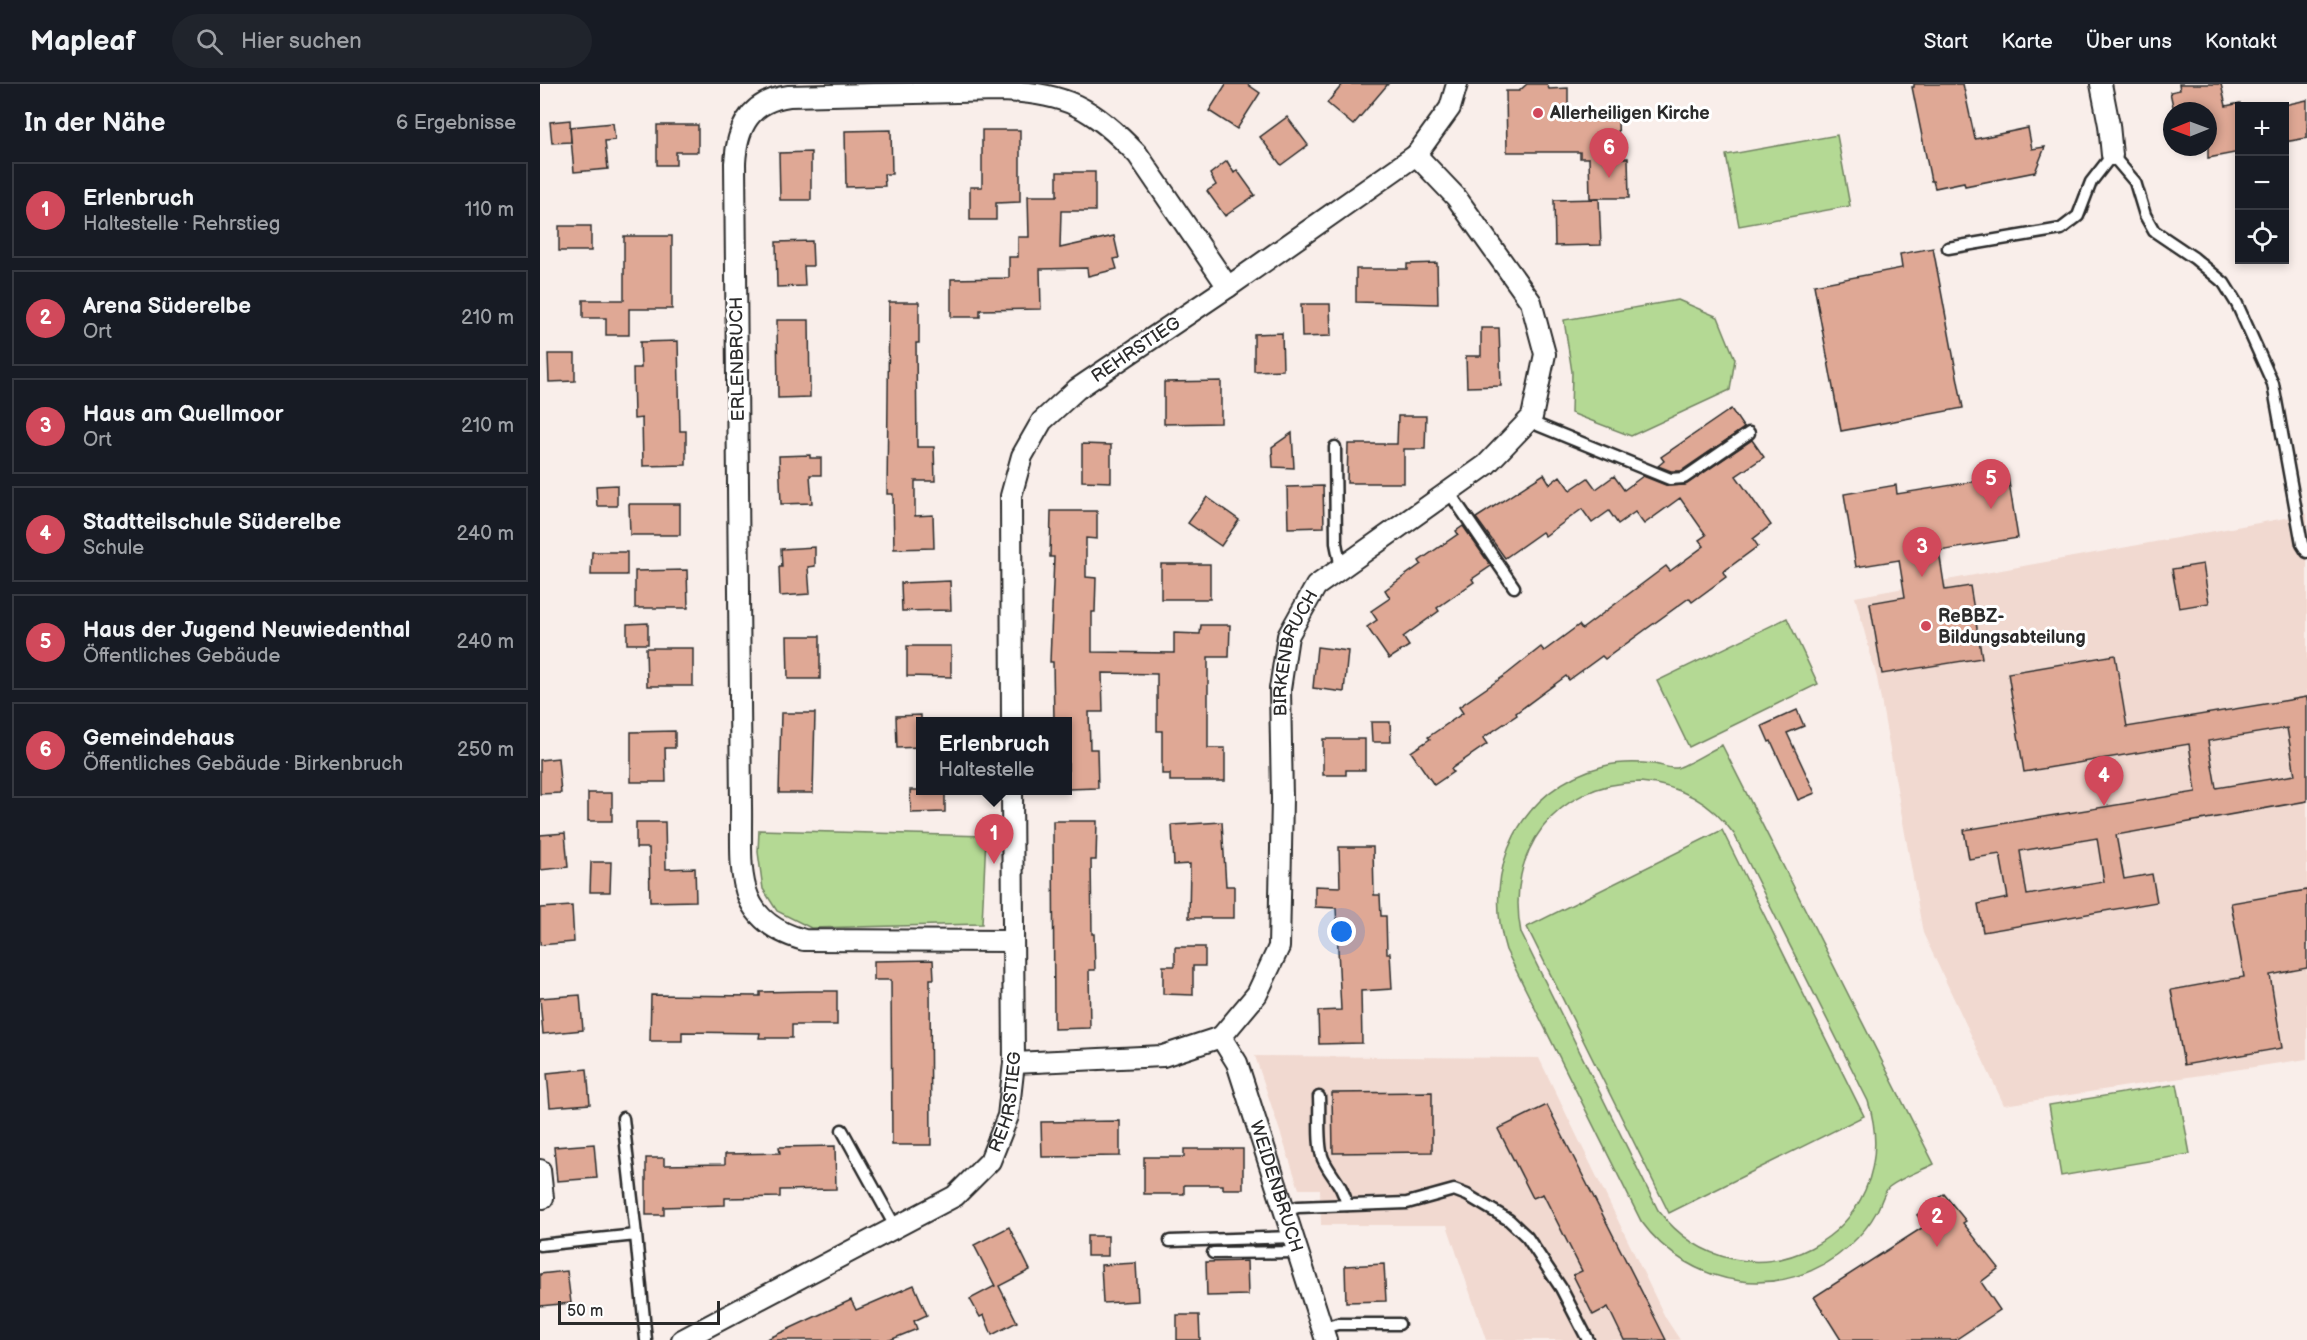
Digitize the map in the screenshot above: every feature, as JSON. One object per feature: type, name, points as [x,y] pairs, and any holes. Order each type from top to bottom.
[{"type":"street","name":"REHRSTIEG","points":[[1012,717],[1011,496],[1022,456],[1042,421],[1077,389],[1416,155],[1450,108],[1457,84]]},
{"type":"street","points":[[2101,84],[2112,155]]},
{"type":"street","name":"ERLENBRUCH","points":[[1012,941],[804,940],[783,933],[763,920],[756,912],[744,886],[741,806],[735,175],[739,136],[750,115],[757,108],[771,100],[789,96],[1022,91],[1056,97],[1090,112],[1138,155],[1228,286]]},
{"type":"street","name":"BIRKENBRUCH","points":[[1221,1037],[1257,993],[1279,947],[1282,799],[1280,689],[1288,636],[1316,586],[1486,465],[1532,417],[1545,354],[1531,302],[1456,197],[1416,155]]},
{"type":"street","name":"REHRSTIEG","points":[[682,1340],[956,1196],[990,1161],[1008,1116],[1014,1063],[1012,795]]},
{"type":"street","points":[[1014,1063],[1163,1056],[1221,1037]]},
{"type":"street","name":"WEIDENBRUCH","points":[[1221,1037],[1238,1063],[1324,1334]]},
{"type":"street","points":[[540,1170],[543,1198]]},
{"type":"lane","points":[[1948,249],[2061,229],[2078,216],[2091,182],[2112,155],[2135,182],[2145,216],[2154,231],[2194,258],[2224,283],[2237,304],[2273,384],[2302,544],[2307,552]]},
{"type":"lane","points":[[1528,420],[1670,479],[1684,478],[1749,433]]},
{"type":"lane","points":[[1335,447],[1336,543],[1341,568]]},
{"type":"lane","points":[[1449,492],[1514,587]]},
{"type":"lane","points":[[1320,1097],[1321,1152],[1326,1165],[1342,1188],[1347,1205]]},
{"type":"lane","points":[[623,1118],[646,1340]]},
{"type":"lane","points":[[842,1130],[896,1228]]},
{"type":"lane","points":[[1285,1211],[1298,1207],[1407,1203],[1454,1190],[1467,1195],[1509,1220],[1527,1237],[1561,1288],[1588,1340]]},
{"type":"lane","points":[[540,1245],[636,1236]]},
{"type":"lane","points":[[1170,1241],[1295,1245]]},
{"type":"lane","points":[[1213,1253],[1295,1245]]},
{"type":"lane","points":[[1324,1334],[1338,1324],[1399,1324]]},
{"type":"shaded area","points":[[2307,514],[2307,1059],[2004,1105],[1923,933],[1877,678],[1855,597]]},
{"type":"shaded area","points":[[1255,1056],[1539,1058],[1665,1317],[1680,1340],[1486,1340],[1447,1225],[1321,1225],[1320,1189],[1299,1189]]},
{"type":"green space","points":[[1837,135],[1850,206],[1739,226],[1726,155]]},
{"type":"green space","points":[[1678,300],[1718,317],[1735,359],[1730,390],[1631,436],[1571,413],[1572,372],[1564,320]]},
{"type":"green space","points":[[1787,618],[1818,684],[1689,747],[1657,681]]},
{"type":"green space","points":[[1722,745],[1934,1164],[1889,1187],[1874,1216],[1861,1234],[1824,1264],[1796,1276],[1768,1282],[1739,1281],[1711,1274],[1685,1262],[1661,1244],[1641,1221],[1506,950],[1500,920],[1499,890],[1504,862],[1514,836],[1529,812],[1550,792],[1575,777],[1604,766],[1635,763],[1677,768]],"holes":[[[1640,782],[1681,791],[1693,797],[1715,813],[1734,834],[1868,1101],[1875,1149],[1865,1190],[1843,1224],[1811,1248],[1773,1260],[1733,1259],[1693,1243],[1658,1210],[1521,933],[1518,903],[1521,875],[1529,850],[1543,828],[1561,809],[1583,795],[1610,785]]]},
{"type":"green space","points":[[759,830],[986,836],[982,924],[811,928],[777,911],[763,889],[758,852]]},
{"type":"green space","points":[[1722,830],[1864,1116],[1669,1213],[1527,927]]},
{"type":"green space","points":[[2177,1084],[2190,1154],[2061,1176],[2049,1105]]},
{"type":"building","points":[[1226,84],[1247,84],[1260,93],[1237,129],[1209,111]]},
{"type":"building","points":[[1343,84],[1388,84],[1353,125],[1327,103]]},
{"type":"building","points":[[1527,84],[1547,84],[1549,89],[1568,88],[1568,120],[1618,119],[1619,158],[1628,158],[1629,198],[1590,198],[1589,158],[1580,158],[1580,152],[1507,152],[1506,91],[1519,91]]},
{"type":"building","points":[[1914,84],[1963,84],[1975,139],[2028,128],[2032,149],[2045,147],[2035,172],[1965,186],[1964,182],[1935,188],[1931,181],[1912,87]]},
{"type":"building","points":[[2179,84],[2221,84],[2226,106],[2235,104],[2235,153],[2208,158],[2208,156],[2217,156],[2217,102],[2172,102],[2170,92],[2180,90]]},
{"type":"building","points":[[2307,100],[2307,138],[2289,141],[2289,104]]},
{"type":"building","points":[[1287,117],[1308,145],[1281,165],[1260,137]]},
{"type":"building","points":[[570,120],[571,142],[552,143],[550,122]]},
{"type":"building","points":[[613,123],[615,140],[605,141],[608,169],[574,172],[570,127]]},
{"type":"building","points":[[657,125],[698,125],[698,152],[676,152],[676,165],[657,165]]},
{"type":"building","points":[[891,130],[892,174],[884,174],[885,186],[846,187],[845,131]]},
{"type":"building","points":[[982,130],[1020,130],[1020,202],[996,203],[996,220],[970,220],[970,187],[982,187]]},
{"type":"building","points":[[811,152],[811,200],[780,200],[779,153]]},
{"type":"building","points":[[1227,161],[1234,173],[1237,170],[1255,195],[1225,216],[1207,191],[1216,185],[1210,174]]},
{"type":"building","points":[[1057,172],[1095,172],[1095,211],[1061,211],[1060,248],[1114,236],[1119,258],[1114,259],[1117,269],[1088,276],[1087,268],[1040,269],[1041,309],[980,310],[980,317],[951,317],[951,279],[1009,278],[1009,257],[1018,257],[1018,237],[1029,237],[1028,196],[1057,196]]},
{"type":"building","points":[[1599,199],[1601,245],[1555,246],[1554,200]]},
{"type":"building","points":[[559,226],[591,226],[591,251],[559,251]]},
{"type":"building","points":[[624,236],[672,236],[672,309],[629,309],[629,335],[606,335],[606,318],[583,318],[583,300],[624,300]]},
{"type":"building","points":[[812,241],[813,266],[804,266],[805,286],[777,287],[776,242]]},
{"type":"building","points":[[1933,248],[1963,408],[1841,431],[1814,285],[1902,268],[1900,254]]},
{"type":"building","points":[[1437,263],[1438,304],[1356,302],[1356,269],[1407,269],[1407,264]]},
{"type":"building","points":[[889,302],[919,302],[919,343],[916,343],[917,447],[934,447],[935,481],[915,481],[915,516],[933,515],[934,548],[894,549],[893,494],[887,494]]},
{"type":"building","points":[[1301,304],[1330,304],[1331,336],[1302,337]]},
{"type":"building","points":[[777,320],[809,320],[810,397],[778,398]]},
{"type":"building","points":[[1481,328],[1499,328],[1501,386],[1467,387],[1466,356],[1481,356]]},
{"type":"building","points":[[1282,333],[1283,370],[1254,371],[1254,334]]},
{"type":"building","points":[[678,341],[680,431],[686,431],[686,465],[643,466],[642,418],[634,419],[633,368],[641,368],[640,342]]},
{"type":"building","points":[[548,354],[575,354],[575,381],[549,382]]},
{"type":"building","points":[[1221,381],[1221,423],[1164,424],[1164,382]]},
{"type":"building","points":[[1731,409],[1744,428],[1681,471],[1671,471],[1658,466],[1664,461],[1661,457]]},
{"type":"building","points":[[1398,416],[1426,416],[1425,449],[1404,449],[1404,483],[1347,483],[1348,444],[1397,444]]},
{"type":"building","points":[[1292,433],[1294,468],[1273,467],[1272,447]]},
{"type":"building","points":[[1752,440],[1764,457],[1736,476],[1771,525],[1753,539],[1758,546],[1723,572],[1726,577],[1692,602],[1689,598],[1605,659],[1602,656],[1569,680],[1566,676],[1516,713],[1517,715],[1483,738],[1487,744],[1451,769],[1453,772],[1434,785],[1411,752],[1430,739],[1428,737],[1463,713],[1459,707],[1541,647],[1544,651],[1579,625],[1582,629],[1666,566],[1670,571],[1704,546],[1699,540],[1706,535],[1680,498],[1644,524],[1635,512],[1618,524],[1609,511],[1592,523],[1582,509],[1545,536],[1542,532],[1505,558],[1476,518],[1544,474],[1550,484],[1560,476],[1570,490],[1588,478],[1596,489],[1614,476],[1624,490],[1643,476],[1668,486],[1685,485]]},
{"type":"building","points":[[1082,444],[1111,445],[1111,482],[1082,481]]},
{"type":"building","points":[[810,455],[810,458],[821,458],[821,475],[810,475],[812,503],[781,504],[779,456]]},
{"type":"building","points":[[2008,476],[2018,538],[1939,551],[1945,590],[1970,586],[1982,658],[1882,674],[1870,603],[1905,597],[1899,560],[1856,567],[1844,494],[1896,485],[1897,494]]},
{"type":"building","points":[[617,485],[617,506],[597,506],[596,486]]},
{"type":"building","points":[[1323,486],[1324,527],[1288,528],[1287,487]]},
{"type":"building","points":[[1207,497],[1239,520],[1221,546],[1188,523]]},
{"type":"building","points":[[629,504],[680,504],[680,535],[630,535]]},
{"type":"building","points":[[1051,511],[1097,511],[1097,539],[1086,538],[1086,577],[1096,578],[1095,612],[1092,612],[1092,652],[1174,653],[1174,633],[1200,634],[1201,625],[1230,625],[1229,657],[1208,657],[1208,748],[1225,748],[1225,781],[1170,781],[1170,774],[1162,774],[1162,731],[1157,731],[1157,674],[1102,673],[1103,712],[1089,712],[1090,749],[1097,749],[1098,788],[1072,789],[1072,717],[1054,717],[1053,662],[1050,662],[1054,557],[1050,557]]},
{"type":"building","points":[[1463,526],[1491,566],[1472,579],[1474,582],[1437,608],[1439,611],[1403,637],[1409,646],[1389,659],[1367,627],[1377,620],[1371,611],[1390,598],[1385,590],[1421,564],[1419,561],[1458,534],[1456,531]]},
{"type":"building","points":[[815,547],[815,566],[808,567],[810,594],[780,596],[781,549]]},
{"type":"building","points":[[592,552],[627,552],[627,575],[591,575]]},
{"type":"building","points":[[1161,564],[1210,564],[1210,599],[1161,599]]},
{"type":"building","points":[[2203,564],[2209,603],[2179,608],[2172,569]]},
{"type":"building","points":[[687,570],[688,608],[635,608],[635,571]]},
{"type":"building","points":[[950,581],[951,610],[902,611],[901,583]]},
{"type":"building","points":[[648,623],[648,644],[627,644],[627,624]]},
{"type":"building","points":[[787,636],[820,636],[820,679],[788,679]]},
{"type":"building","points":[[907,646],[951,646],[951,677],[907,676]]},
{"type":"building","points":[[1317,647],[1348,651],[1344,692],[1313,688]]},
{"type":"building","points":[[646,648],[693,648],[693,686],[647,686]]},
{"type":"building","points":[[2115,655],[2127,727],[2307,697],[2307,801],[2116,835],[2124,879],[2152,874],[2157,902],[1983,932],[1978,904],[2008,898],[2000,854],[1969,859],[1964,830],[2196,792],[2189,744],[2024,772],[2008,673]],"holes":[[[2287,728],[2295,775],[2216,788],[2208,741]],[[2097,838],[2104,882],[2027,895],[2020,851]]]},
{"type":"building","points":[[1797,710],[1804,726],[1787,733],[1815,793],[1798,800],[1762,726]]},
{"type":"building","points":[[781,713],[815,713],[813,793],[779,793]]},
{"type":"building","points":[[921,715],[921,717],[916,717],[916,747],[897,748],[896,716]]},
{"type":"building","points":[[1371,722],[1390,722],[1391,742],[1372,742]]},
{"type":"building","points":[[675,731],[675,748],[665,748],[666,782],[631,782],[631,732]]},
{"type":"building","points":[[1323,739],[1365,739],[1365,770],[1346,770],[1346,775],[1323,775]]},
{"type":"building","points":[[558,758],[561,793],[540,794],[540,760]]},
{"type":"building","points":[[910,790],[916,790],[916,795],[945,795],[945,812],[911,813]]},
{"type":"building","points":[[588,793],[612,793],[612,821],[588,821]]},
{"type":"building","points":[[1053,821],[1097,821],[1096,860],[1091,860],[1095,970],[1089,970],[1090,1028],[1054,1029]]},
{"type":"building","points":[[636,822],[665,822],[666,869],[695,868],[696,901],[650,902],[649,848],[636,848]]},
{"type":"building","points":[[1222,822],[1226,886],[1234,886],[1234,918],[1189,918],[1190,864],[1174,865],[1172,825]]},
{"type":"building","points":[[565,833],[568,867],[540,870],[540,835]]},
{"type":"building","points":[[1339,847],[1373,847],[1374,895],[1380,895],[1381,916],[1386,916],[1387,953],[1390,953],[1392,989],[1361,991],[1362,1043],[1319,1044],[1318,1011],[1341,1010],[1336,908],[1315,907],[1315,886],[1340,887]]},
{"type":"building","points":[[591,862],[611,862],[610,892],[590,892]]},
{"type":"building","points":[[2307,890],[2307,968],[2270,975],[2282,1048],[2184,1065],[2171,990],[2244,977],[2231,903]]},
{"type":"building","points":[[572,906],[574,942],[540,945],[540,908]]},
{"type":"building","points":[[1175,947],[1205,947],[1205,966],[1193,966],[1193,995],[1163,994],[1163,966],[1175,966]]},
{"type":"building","points":[[933,960],[934,979],[930,979],[931,1145],[892,1145],[891,980],[874,980],[874,961]]},
{"type":"building","points":[[837,991],[837,1025],[792,1025],[792,1038],[759,1038],[760,1033],[682,1032],[682,1041],[650,1041],[651,995],[760,996],[760,992]]},
{"type":"building","points":[[580,995],[583,1030],[543,1034],[540,998]]},
{"type":"building","points":[[587,1069],[590,1104],[550,1107],[547,1073]]},
{"type":"building","points":[[1432,1092],[1432,1152],[1333,1153],[1332,1093]]},
{"type":"building","points":[[1547,1105],[1666,1340],[1624,1340],[1608,1307],[1593,1315],[1573,1275],[1582,1271],[1543,1194],[1533,1198],[1498,1129]]},
{"type":"building","points":[[1120,1121],[1120,1156],[1042,1157],[1041,1122]]},
{"type":"building","points":[[594,1144],[597,1178],[557,1181],[554,1147]]},
{"type":"building","points":[[835,1146],[836,1189],[780,1190],[780,1197],[725,1198],[725,1205],[664,1207],[664,1215],[646,1215],[646,1158],[664,1158],[664,1165],[725,1164],[725,1154],[780,1153],[779,1147]]},
{"type":"building","points":[[1184,1149],[1243,1149],[1243,1189],[1223,1189],[1223,1185],[1184,1185],[1184,1194],[1144,1194],[1144,1157],[1184,1157]]},
{"type":"building","points":[[1944,1194],[1966,1221],[1963,1223],[1999,1268],[1981,1282],[2000,1310],[1955,1340],[1841,1340],[1814,1297],[1925,1226],[1917,1215]]},
{"type":"building","points":[[1009,1227],[1030,1270],[999,1286],[1017,1322],[992,1335],[984,1315],[980,1317],[970,1299],[995,1286],[974,1245]]},
{"type":"building","points":[[1087,1236],[1108,1236],[1108,1256],[1087,1256]]},
{"type":"building","points":[[1247,1261],[1248,1295],[1207,1296],[1206,1262]]},
{"type":"building","points":[[1136,1263],[1138,1301],[1103,1303],[1101,1265]]},
{"type":"building","points":[[1384,1264],[1386,1301],[1346,1302],[1345,1266]]},
{"type":"building","points":[[567,1271],[571,1303],[540,1306],[540,1274]]},
{"type":"building","points":[[914,1285],[927,1315],[914,1321],[917,1329],[890,1340],[765,1340],[851,1300],[856,1310]]},
{"type":"building","points":[[1177,1315],[1199,1315],[1200,1340],[1177,1340]]},
{"type":"place","name":"Allerheiligen Kirche","points":[[1538,113]]},
{"type":"place","name":"Gemeindehaus","points":[[1609,178]]},
{"type":"place","name":"Haus der Jugend Neuwiedenthal","points":[[1991,509]]},
{"type":"place","name":"Haus am Quellmoor","points":[[1922,577]]},
{"type":"place","name":"ReBBZ- Bildungsabteilung","points":[[1926,626]]},
{"type":"place","name":"Stadtteilschule Süderelbe","points":[[2104,806]]},
{"type":"place","name":"Erlenbruch","points":[[994,864]]},
{"type":"place","name":"Arena Süderelbe","points":[[1937,1247]]}]
